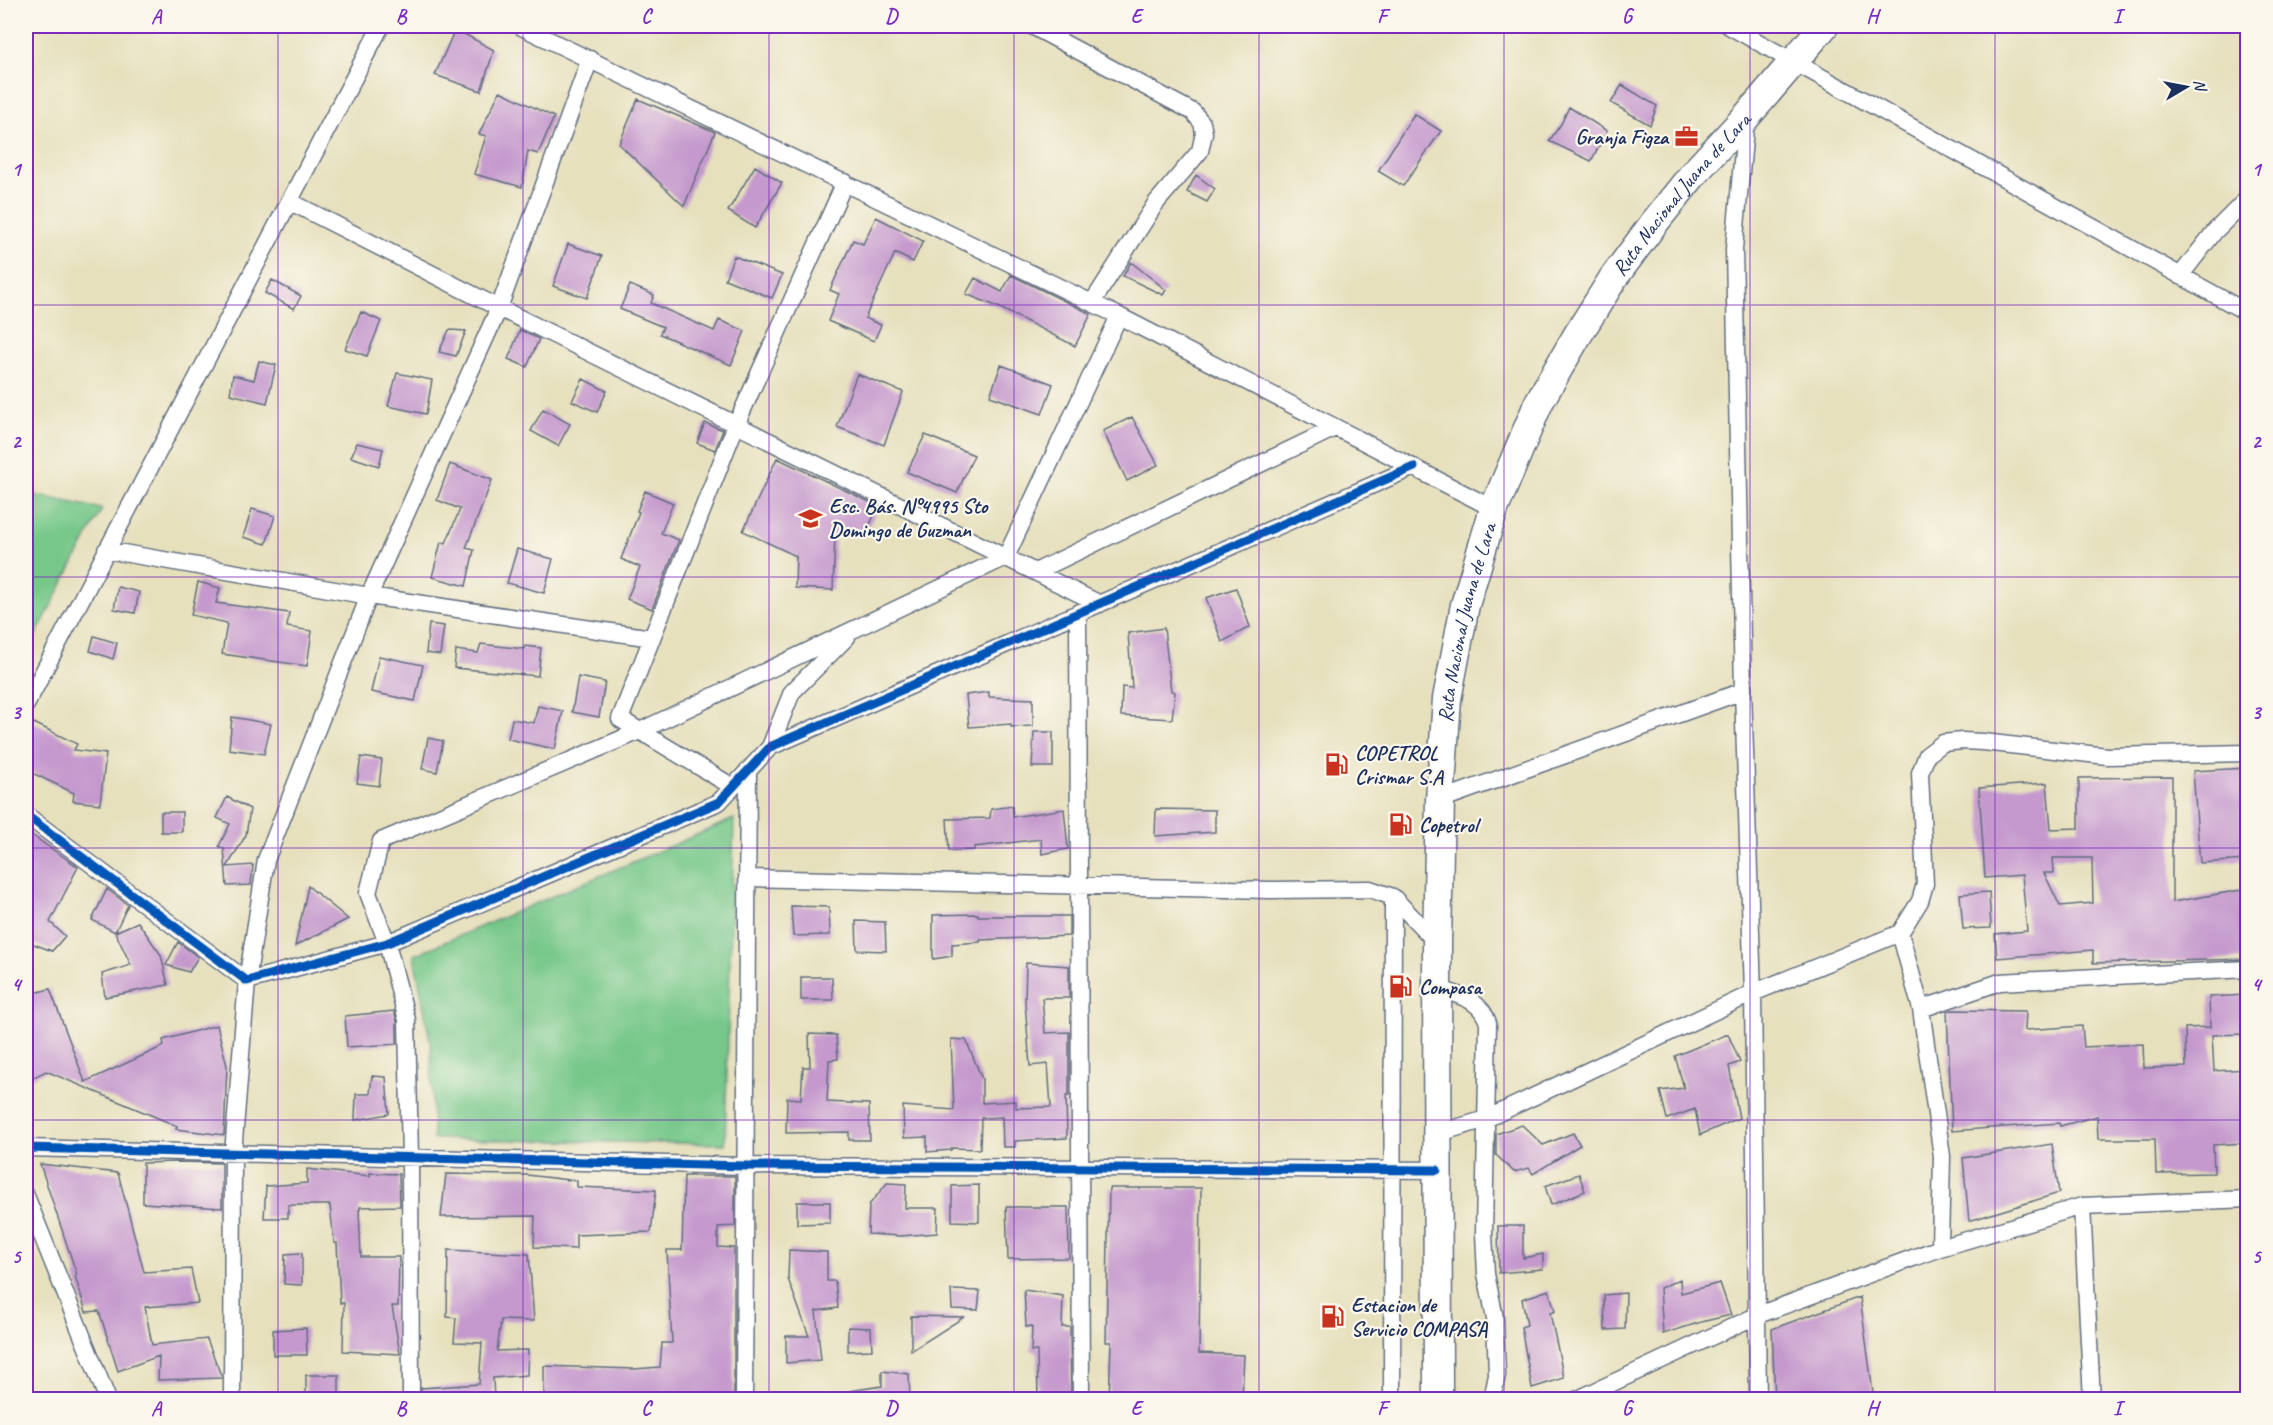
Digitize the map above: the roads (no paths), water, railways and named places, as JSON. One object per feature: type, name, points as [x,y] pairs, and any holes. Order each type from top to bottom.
[{"type":"highway","name":"Ruta Nacional Juana de Lara","points":[[1438,1400],[1437,943],[1440,800],[1447,699],[1465,605],[1494,509],[1539,402],[1577,336],[1614,277],[1654,223],[1695,172],[1746,117],[1824,26]]},
{"type":"street","points":[[26,705],[381,26]]},
{"type":"street","points":[[520,26],[1119,316],[1494,509]]},
{"type":"street","points":[[1032,26],[1193,112],[1202,123],[1204,133],[1200,151],[1156,203],[1092,303]]},
{"type":"street","points":[[1729,26],[2247,313]]},
{"type":"street","points":[[232,1400],[233,1153],[247,981],[266,860],[369,596],[499,308],[590,59]]},
{"type":"street","points":[[1746,117],[1734,249],[1743,691],[1753,993],[1758,1400]]},
{"type":"street","points":[[733,787],[620,719],[736,424],[845,182]]},
{"type":"street","points":[[2180,276],[2215,231],[2247,198]]},
{"type":"street","points":[[289,201],[499,308],[1100,603]]},
{"type":"street","points":[[411,1400],[411,1157],[407,1020],[387,943],[368,893],[381,841],[640,731],[1006,557],[1119,316]]},
{"type":"street","points":[[1035,572],[1335,428]]},
{"type":"street","points":[[770,747],[1414,468]]},
{"type":"street","points":[[106,550],[369,596],[652,638]]},
{"type":"street","points":[[1078,613],[1081,1400]]},
{"type":"street","points":[[247,981],[387,943],[719,802],[770,747],[792,692],[856,628]]},
{"type":"street","points":[[1440,800],[1743,691]]},
{"type":"street","points":[[1437,1134],[1486,1119],[1753,993],[1900,933],[1920,901],[1925,884],[1920,773],[1927,755],[1943,743],[1983,742],[2107,756],[2247,753]]},
{"type":"street","points":[[744,1400],[748,770]]},
{"type":"street","points":[[26,815],[247,981]]},
{"type":"street","points":[[747,878],[1270,890],[1370,889],[1393,897],[1437,943]]},
{"type":"street","points":[[1392,1400],[1393,897]]},
{"type":"street","points":[[1900,933],[1921,1009],[1942,1156],[1940,1248]]},
{"type":"street","points":[[1921,1009],[2000,982],[2247,969]]},
{"type":"street","points":[[1438,988],[1476,1002],[1485,1013],[1488,1023],[1484,1233],[1486,1274],[1495,1317],[1497,1375],[1492,1400]]},
{"type":"street","points":[[26,1148],[746,1166],[1437,1170]]},
{"type":"street","points":[[26,1196],[108,1400]]},
{"type":"street","points":[[1576,1400],[1758,1315],[1940,1248],[2082,1206],[2247,1199]]},
{"type":"street","points":[[2082,1206],[2092,1400]]},
{"type":"place","name":"Granja Figza","points":[[1686,137]]},
{"type":"place","name":"Esc. Bás. N°4995 Sto Domingo de Guzman","points":[[811,518]]},
{"type":"place","name":"COPETROL Crismar S.A","points":[[1337,765]]},
{"type":"place","name":"Copetrol","points":[[1401,825]]},
{"type":"place","name":"Compasa","points":[[1401,987]]},
{"type":"place","name":"Estacion de Servicio COMPASA","points":[[1333,1317]]}]
